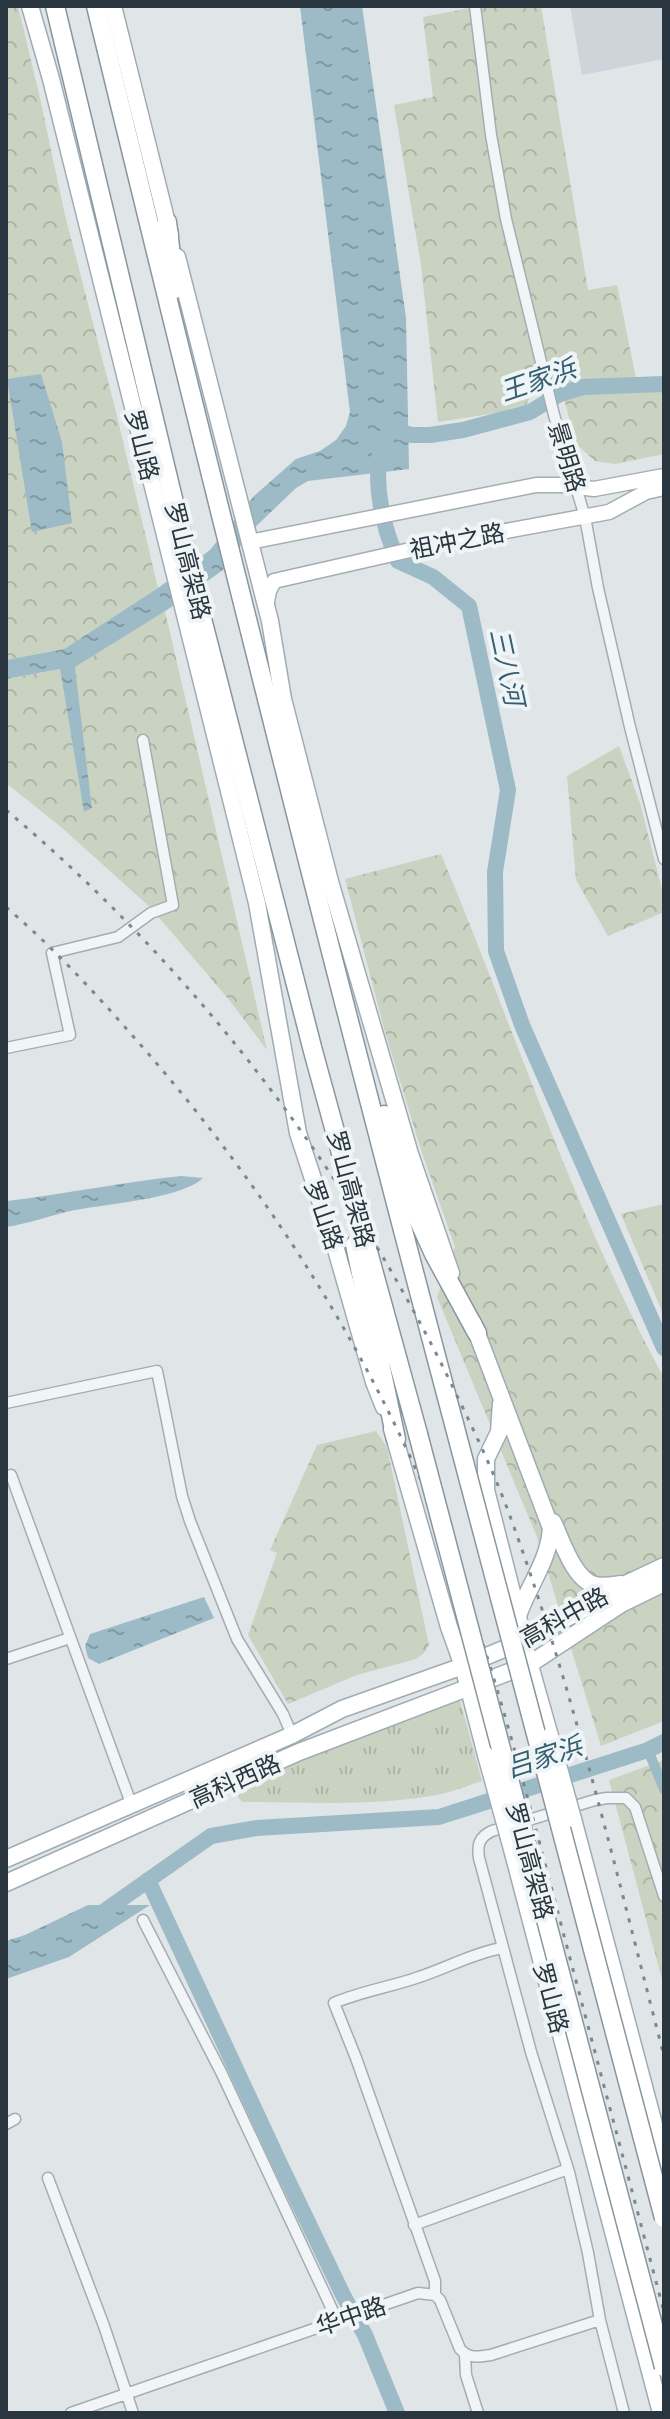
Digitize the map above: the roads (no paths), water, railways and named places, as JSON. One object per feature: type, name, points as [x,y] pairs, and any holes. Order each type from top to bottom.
[{"type":"highway","name":"罗山高架路","points":[[53,6],[191,609],[418,1434],[664,2367]]},
{"type":"highway","name":"罗山高架路","points":[[96,6],[382,1154],[664,2218]]},
{"type":"highway","points":[[167,222],[173,281],[204,445]]},
{"type":"highway","points":[[356,1042],[420,1223],[477,1333]]},
{"type":"highway","points":[[313,1051],[396,1439]]},
{"type":"main road","name":"罗山路","points":[[30,6],[180,564]]},
{"type":"main road","points":[[113,6],[266,607],[283,699],[350,954],[429,1212],[551,1528],[546,1557],[518,1616]]},
{"type":"main road","name":"祖冲之路","points":[[250,542],[536,485],[610,487],[664,476]]},
{"type":"main road","name":"祖冲之路","points":[[266,607],[274,581],[441,543],[609,512],[646,492],[664,488]]},
{"type":"main road","name":"罗山路","points":[[191,609],[260,915],[298,1133],[335,1246],[374,1382],[396,1439],[463,1666],[661,2413]]},
{"type":"main road","points":[[501,1397],[499,1432],[486,1459],[484,1480],[523,1641],[664,2162]]},
{"type":"main road","points":[[544,1505],[585,1581],[606,1586],[627,1584]]},
{"type":"main road","name":"高科中路","points":[[463,1666],[523,1641],[664,1566]]},
{"type":"main road","name":"高科中路","points":[[468,1688],[530,1664],[621,1604],[664,1583]]},
{"type":"main road","name":"高科西路","points":[[6,1859],[292,1735],[342,1709],[463,1666]]},
{"type":"main road","name":"高科西路","points":[[6,1883],[299,1752],[468,1688]]},
{"type":"street","name":"景明路","points":[[475,6],[499,182],[554,415],[585,517],[605,619],[664,859]]},
{"type":"street","points":[[6,1048],[70,1035],[52,953],[118,937],[151,913],[173,905],[143,740]]},
{"type":"street","points":[[6,1403],[157,1371],[182,1496],[190,1521],[237,1639],[283,1714],[292,1735]]},
{"type":"street","points":[[11,1475],[132,1806]]},
{"type":"street","points":[[6,1659],[70,1638]]},
{"type":"street","points":[[624,2413],[600,2320],[584,2232],[568,2169],[502,1948],[479,1858],[479,1844],[481,1838],[492,1831],[595,1800],[626,1798],[635,1807],[664,1896]]},
{"type":"street","points":[[143,1920],[222,2074],[338,2322]]},
{"type":"street","points":[[502,1948],[334,2003],[435,2281],[435,2295],[444,2307],[465,2355],[491,2355],[600,2320]]},
{"type":"street","points":[[414,2225],[568,2169]]},
{"type":"street","points":[[48,2178],[133,2413]]},
{"type":"street","name":"华中路","points":[[71,2413],[418,2293],[435,2295]]},
{"type":"street","points":[[465,2355],[466,2375],[478,2413]]},
{"type":"water","points":[[300,6],[362,6],[406,318],[409,469],[308,481],[296,488],[251,531],[223,570],[167,610],[75,667],[92,808],[84,812],[60,669],[6,679],[6,660],[64,649],[158,588],[210,550],[254,496],[296,459],[320,451],[336,440],[346,426],[350,412]]},
{"type":"water","points":[[41,374],[62,442],[72,523],[32,532],[7,379]]},
{"type":"water","points":[[181,1176],[203,1178],[177,1191],[158,1196],[66,1212],[6,1227],[7,1201]]},
{"type":"water","points":[[204,1597],[214,1618],[99,1664],[88,1658],[85,1646],[90,1634]]},
{"type":"water","points":[[88,1905],[150,1905],[69,1957],[6,1979],[6,1941]]},
{"type":"waterway","name":"王家浜","points":[[388,429],[412,435],[463,430],[530,412],[560,394],[583,387],[664,384]]},
{"type":"waterway","name":"三八河","points":[[380,452],[378,479],[381,507],[398,561],[433,577],[469,606],[508,790],[495,872],[496,951],[522,1025],[664,1348]]},
{"type":"waterway","name":"吕家浜","points":[[96,1917],[211,1836],[257,1828],[439,1817],[648,1750],[664,1742]]},
{"type":"waterway","name":"三八河","points":[[648,1750],[664,1789]]},
{"type":"waterway","points":[[148,1880],[280,2164],[365,2335],[397,2413]]},
{"type":"railway","points":[[6,810],[135,931],[195,996],[251,1064],[304,1135],[353,1209],[441,1363],[500,1489],[553,1643],[664,2056]]},
{"type":"railway","points":[[6,907],[58,955],[107,1007],[230,1156],[312,1275],[349,1337],[415,1466],[460,1577],[503,1710],[664,2312]]}]
